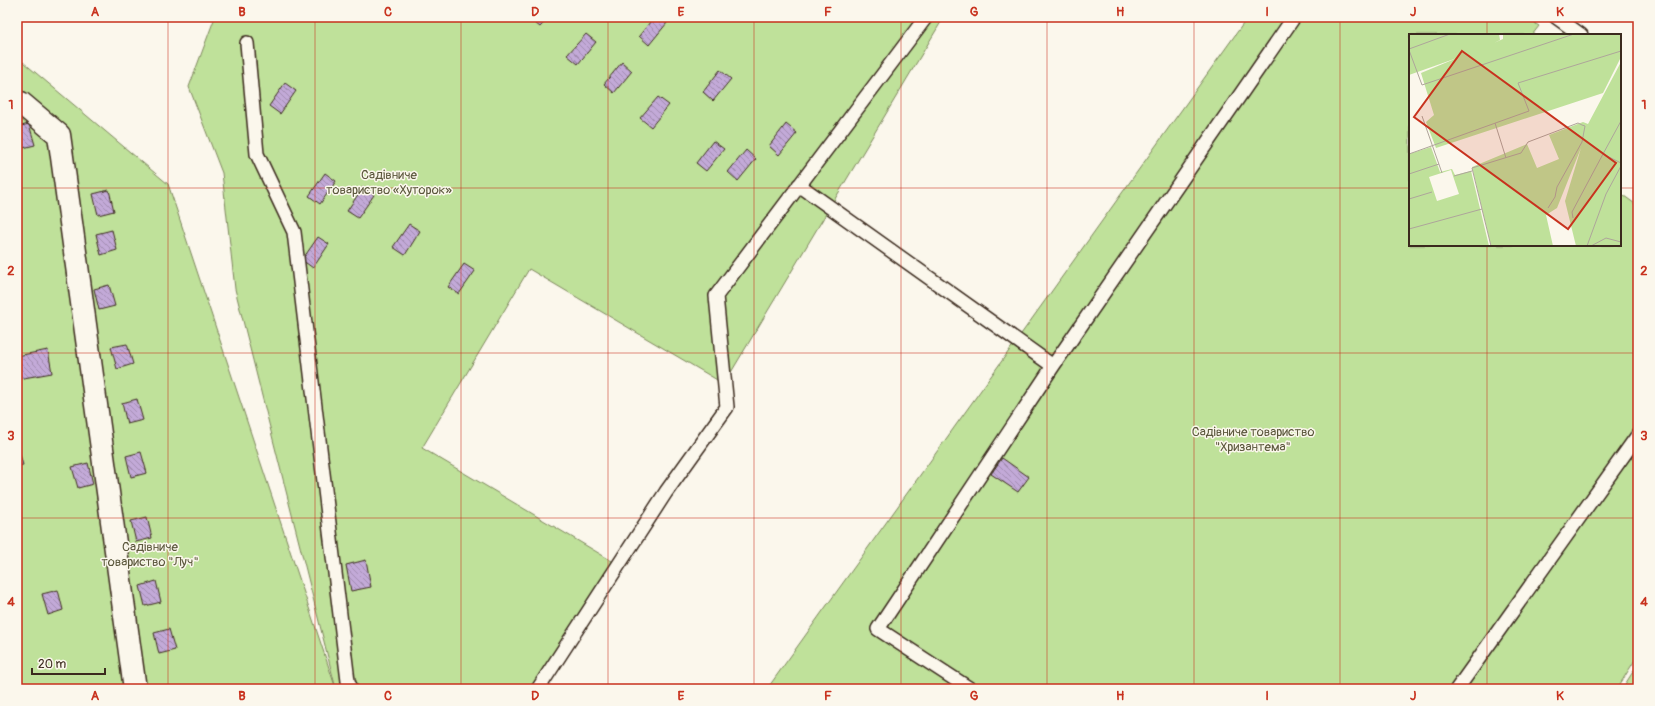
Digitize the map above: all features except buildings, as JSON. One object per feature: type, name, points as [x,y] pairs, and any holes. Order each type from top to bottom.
[{"type":"street","points":[[21,103],[59,135],[134,689]]},
{"type":"lane","points":[[538,689],[666,492],[727,407],[716,296],[926,17]]},
{"type":"lane","points":[[970,689],[878,629],[1053,366],[1294,17]]},
{"type":"lane","points":[[1556,17],[1580,34]]},
{"type":"lane","points":[[246,43],[257,154],[294,232],[347,674],[351,689]]},
{"type":"lane","points":[[799,185],[1053,366]]},
{"type":"lane","points":[[1457,689],[1638,435]]},
{"type":"green space","name":"Садівниче товариство «Хуторок»","points":[[215,17],[944,17],[724,384],[529,269],[422,448],[617,564],[534,689],[336,689],[235,289],[222,173],[189,87]]},
{"type":"green space","name":"Садівниче товариство \"Хризантема\"","points":[[1248,17],[1526,17],[1539,26],[1533,34],[1409,34],[1409,246],[1621,246],[1621,194],[1638,206],[1638,655],[1617,689],[767,689]]},
{"type":"green space","name":"Садівниче товариство \"Луч\"","points":[[17,57],[168,184],[336,689],[17,689]]},
{"type":"green space","points":[[1638,664],[1638,689],[1622,689]]}]
